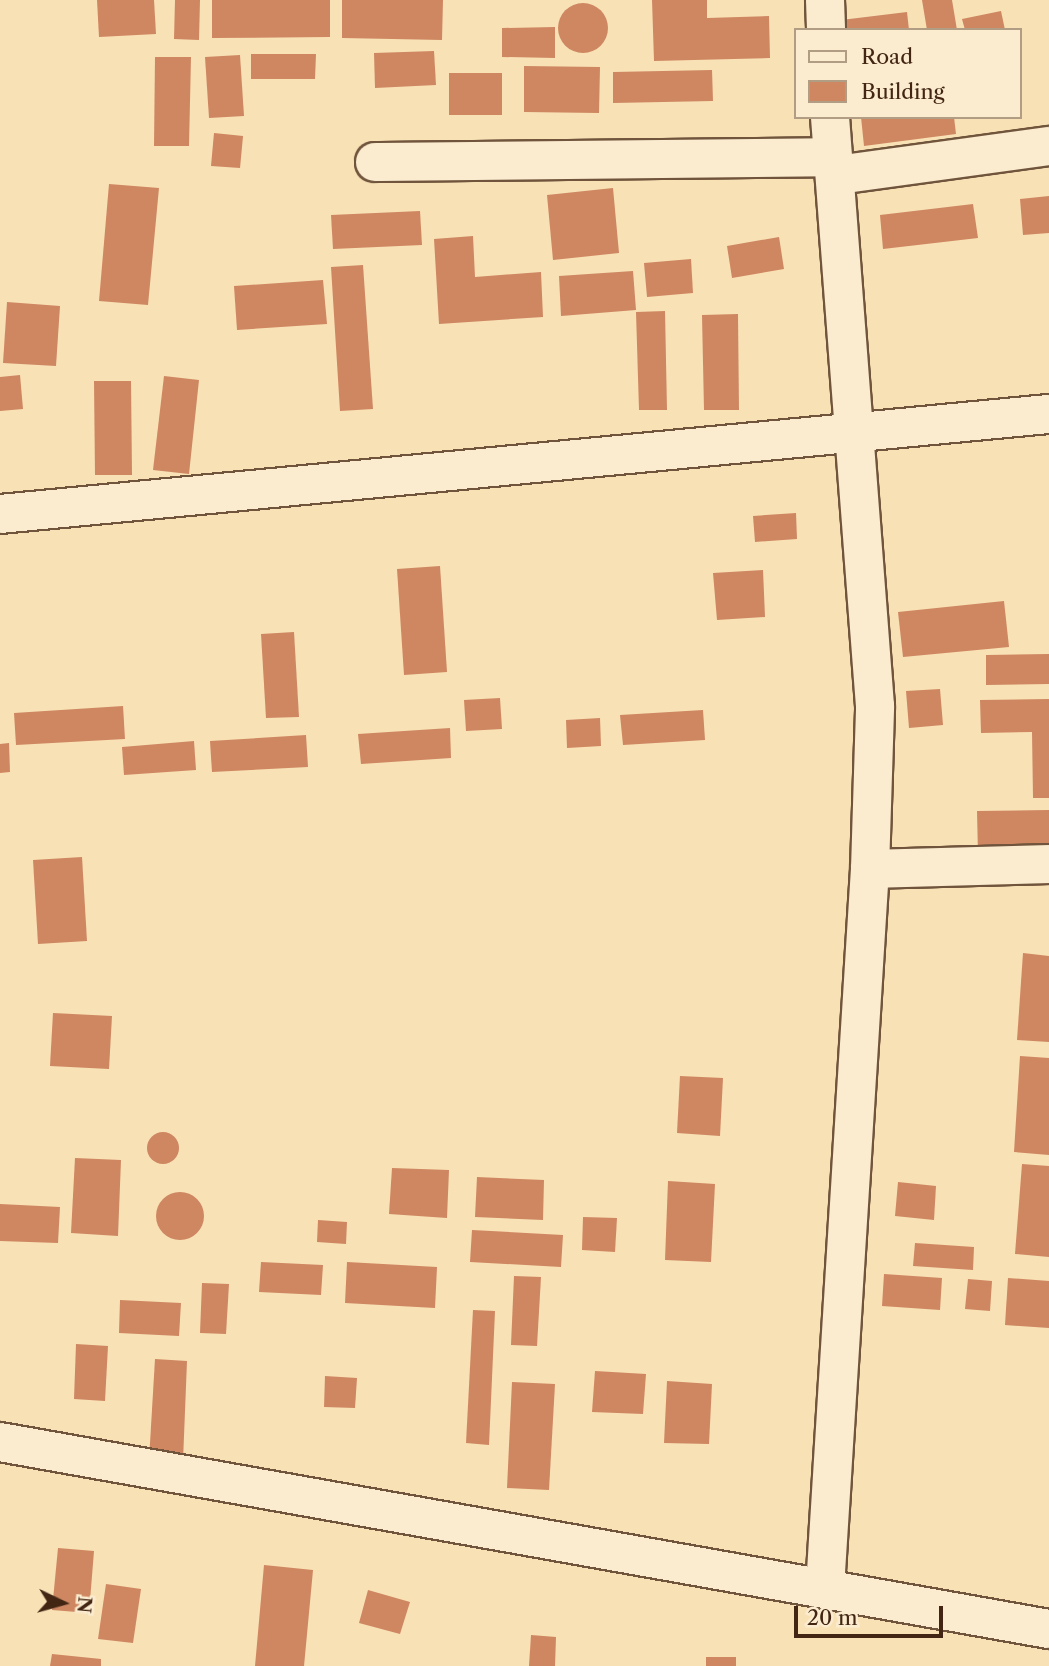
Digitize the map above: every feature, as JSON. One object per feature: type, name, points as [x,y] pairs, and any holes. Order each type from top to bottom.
[{"type":"street","points":[[825,0],[826,28]]},
{"type":"street","points":[[825,1588],[870,869],[875,706],[830,119]]},
{"type":"street","points":[[374,162],[834,166],[1049,146]]},
{"type":"street","points":[[0,514],[1049,414]]},
{"type":"street","points":[[870,869],[1049,864]]},
{"type":"street","points":[[0,1442],[1049,1629]]},
{"type":"building","points":[[97,0],[154,0],[156,34],[99,37]]},
{"type":"building","points":[[175,0],[200,0],[199,40],[174,39]]},
{"type":"building","points":[[212,0],[330,0],[330,37],[212,38]]},
{"type":"building","points":[[342,0],[443,0],[442,40],[342,38]]},
{"type":"building","points":[[652,0],[707,0],[707,18],[769,16],[770,58],[654,61]]},
{"type":"building","points":[[922,0],[952,0],[957,28],[927,28]]},
{"type":"building","points":[[583,3],[600,11],[608,28],[600,45],[583,53],[566,45],[558,28],[566,11]]},
{"type":"building","points":[[1001,11],[1005,28],[964,28],[962,19]]},
{"type":"building","points":[[907,12],[909,28],[834,28],[833,21]]},
{"type":"building","points":[[555,27],[555,58],[502,57],[502,28]]},
{"type":"building","points":[[434,51],[436,85],[375,88],[374,53]]},
{"type":"building","points":[[251,54],[316,54],[315,79],[251,79]]},
{"type":"building","points":[[240,55],[244,116],[209,118],[205,57]]},
{"type":"building","points":[[155,57],[191,57],[189,146],[154,146]]},
{"type":"building","points":[[524,66],[600,67],[599,113],[524,112]]},
{"type":"building","points":[[712,70],[713,101],[613,103],[613,72]]},
{"type":"building","points":[[449,73],[502,73],[502,115],[449,115]]},
{"type":"building","points":[[861,119],[954,119],[956,134],[864,146]]},
{"type":"building","points":[[214,133],[243,136],[240,168],[211,166]]},
{"type":"building","points":[[109,184],[159,188],[148,305],[99,301]]},
{"type":"building","points":[[613,188],[619,253],[553,260],[547,195]]},
{"type":"building","points":[[1049,196],[1049,233],[1023,235],[1020,199]]},
{"type":"building","points":[[973,204],[978,238],[883,249],[880,215]]},
{"type":"building","points":[[420,211],[422,245],[333,249],[331,215]]},
{"type":"building","points":[[473,236],[475,277],[541,272],[543,317],[439,324],[434,239]]},
{"type":"building","points":[[779,237],[784,269],[732,278],[727,246]]},
{"type":"building","points":[[691,259],[693,293],[647,297],[644,263]]},
{"type":"building","points":[[363,265],[373,409],[340,411],[331,267]]},
{"type":"building","points":[[633,271],[636,310],[561,316],[559,276]]},
{"type":"building","points":[[323,280],[327,324],[237,330],[234,286]]},
{"type":"building","points":[[7,302],[60,306],[56,366],[3,363]]},
{"type":"building","points":[[665,311],[667,410],[639,410],[636,312]]},
{"type":"building","points":[[738,314],[739,410],[704,410],[702,315]]},
{"type":"building","points":[[20,375],[23,409],[0,411],[0,377]]},
{"type":"building","points":[[164,376],[199,380],[189,474],[153,470]]},
{"type":"building","points":[[94,381],[131,381],[132,475],[95,475]]},
{"type":"building","points":[[796,513],[797,539],[755,542],[753,516]]},
{"type":"building","points":[[440,566],[447,672],[404,675],[397,569]]},
{"type":"building","points":[[763,570],[765,617],[717,620],[713,573]]},
{"type":"building","points":[[1004,601],[1009,647],[903,657],[898,612]]},
{"type":"building","points":[[294,632],[299,717],[266,718],[261,634]]},
{"type":"building","points":[[1049,654],[1049,684],[986,685],[986,655]]},
{"type":"building","points":[[940,689],[943,725],[909,728],[906,691]]},
{"type":"building","points":[[500,698],[502,729],[466,731],[464,700]]},
{"type":"building","points":[[1049,699],[1049,798],[1033,798],[1032,732],[981,733],[980,700]]},
{"type":"building","points":[[123,706],[125,739],[16,745],[14,713]]},
{"type":"building","points":[[703,710],[705,740],[623,745],[620,715]]},
{"type":"building","points":[[600,718],[601,746],[567,748],[566,720]]},
{"type":"building","points":[[450,728],[451,758],[361,764],[358,734]]},
{"type":"building","points":[[306,735],[308,767],[212,772],[210,741]]},
{"type":"building","points":[[194,741],[196,770],[124,775],[122,747]]},
{"type":"building","points":[[9,743],[10,772],[0,773],[0,744]]},
{"type":"building","points":[[1049,810],[1049,854],[978,855],[977,811]]},
{"type":"building","points":[[82,857],[87,941],[38,944],[33,860]]},
{"type":"building","points":[[1023,953],[1049,956],[1049,1042],[1017,1040]]},
{"type":"building","points":[[53,1013],[112,1016],[109,1069],[50,1066]]},
{"type":"building","points":[[1020,1056],[1049,1058],[1049,1155],[1014,1152]]},
{"type":"building","points":[[680,1076],[723,1078],[720,1136],[677,1133]]},
{"type":"building","points":[[163,1132],[174,1137],[179,1148],[174,1159],[163,1164],[152,1159],[147,1148],[152,1137]]},
{"type":"building","points":[[75,1158],[121,1160],[118,1236],[71,1233]]},
{"type":"building","points":[[1022,1164],[1049,1166],[1049,1257],[1015,1254]]},
{"type":"building","points":[[392,1168],[449,1170],[447,1218],[389,1214]]},
{"type":"building","points":[[477,1177],[544,1180],[543,1220],[475,1217]]},
{"type":"building","points":[[668,1181],[715,1184],[711,1262],[665,1260]]},
{"type":"building","points":[[898,1182],[936,1186],[934,1220],[895,1216]]},
{"type":"building","points":[[180,1192],[197,1199],[204,1216],[197,1233],[180,1240],[163,1233],[156,1216],[163,1199]]},
{"type":"building","points":[[0,1204],[60,1207],[58,1243],[0,1241]]},
{"type":"building","points":[[583,1217],[617,1218],[615,1252],[582,1250]]},
{"type":"building","points":[[318,1220],[347,1222],[346,1244],[317,1242]]},
{"type":"building","points":[[472,1230],[563,1235],[561,1267],[470,1262]]},
{"type":"building","points":[[915,1243],[974,1247],[973,1270],[913,1266]]},
{"type":"building","points":[[261,1262],[323,1265],[321,1295],[259,1292]]},
{"type":"building","points":[[347,1262],[437,1267],[435,1308],[345,1303]]},
{"type":"building","points":[[884,1274],[942,1278],[940,1310],[882,1306]]},
{"type":"building","points":[[514,1276],[541,1277],[537,1346],[511,1345]]},
{"type":"building","points":[[1008,1278],[1049,1281],[1049,1328],[1005,1325]]},
{"type":"building","points":[[968,1279],[992,1281],[990,1311],[965,1309]]},
{"type":"building","points":[[202,1283],[229,1284],[226,1334],[200,1333]]},
{"type":"building","points":[[120,1300],[181,1303],[179,1336],[119,1333]]},
{"type":"building","points":[[473,1310],[495,1311],[489,1445],[466,1443]]},
{"type":"building","points":[[76,1344],[108,1346],[105,1401],[74,1399]]},
{"type":"building","points":[[155,1359],[187,1361],[183,1461],[149,1460]]},
{"type":"building","points":[[595,1371],[646,1374],[643,1414],[592,1412]]},
{"type":"building","points":[[325,1376],[357,1378],[355,1408],[324,1407]]},
{"type":"building","points":[[667,1381],[712,1384],[709,1444],[664,1443]]},
{"type":"building","points":[[512,1382],[555,1384],[549,1490],[507,1488]]},
{"type":"building","points":[[58,1548],[94,1551],[89,1613],[52,1610]]},
{"type":"building","points":[[264,1565],[313,1570],[304,1666],[255,1666]]},
{"type":"building","points":[[106,1584],[141,1589],[133,1643],[98,1639]]},
{"type":"building","points":[[368,1590],[410,1602],[400,1634],[359,1623]]},
{"type":"building","points":[[531,1635],[556,1637],[555,1666],[529,1666]]},
{"type":"building","points":[[52,1654],[101,1659],[101,1666],[50,1666]]},
{"type":"building","points":[[706,1657],[736,1657],[736,1666],[706,1666]]}]
